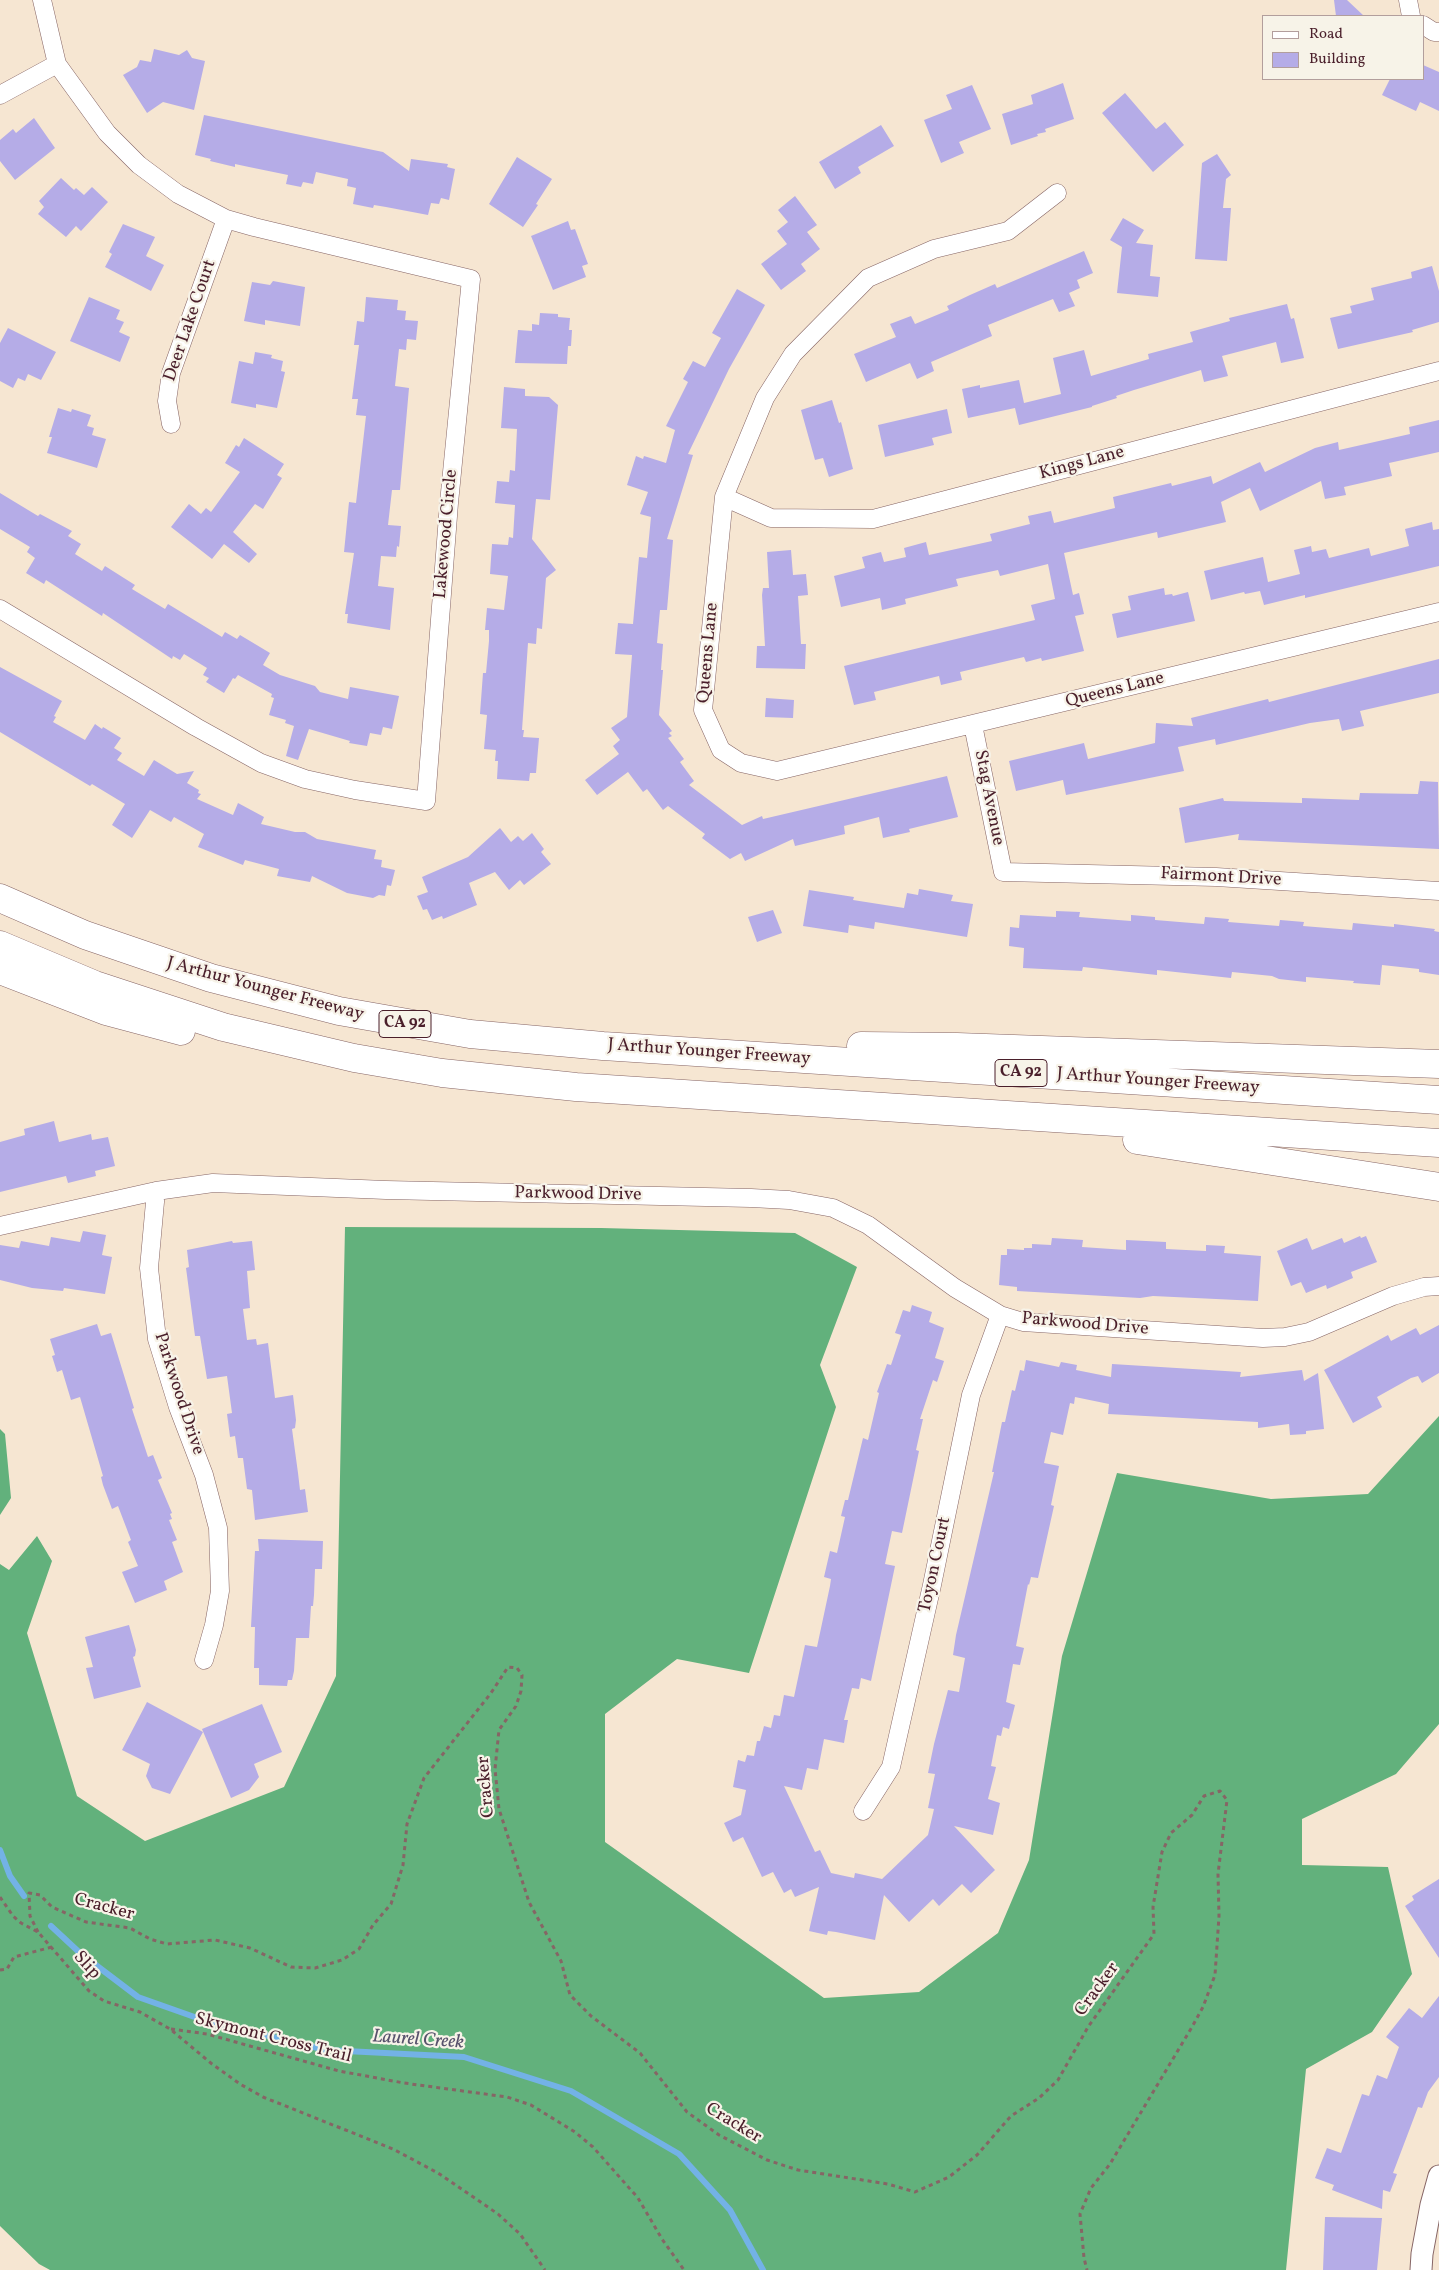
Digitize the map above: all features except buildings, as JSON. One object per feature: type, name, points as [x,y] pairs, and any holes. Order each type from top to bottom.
[{"type":"highway","points":[[0,881],[211,978]]},
{"type":"highway","name":"J Arthur Younger Freeway","points":[[0,898],[85,935],[211,978],[296,1001],[383,1020],[497,1037],[603,1046],[1439,1100]]},
{"type":"highway","name":"CA 92","points":[[0,945],[95,984],[180,1014],[310,1049],[407,1068],[531,1084],[1439,1143]]},
{"type":"highway","points":[[0,970],[73,1000],[134,1020],[191,1033],[310,1049]]},
{"type":"highway","points":[[603,1046],[957,1047],[1439,1064]]},
{"type":"highway","points":[[977,1114],[1439,1187]]},
{"type":"street","name":"Lakewood Circle","points":[[0,609],[196,727],[261,763],[305,779],[426,802],[448,513],[470,279],[226,219],[178,194],[139,165],[107,133],[56,64],[42,0]]},
{"type":"street","points":[[1408,0],[1411,15]]},
{"type":"street","points":[[1424,26],[1434,32],[1439,32]]},
{"type":"street","points":[[0,95],[56,64]]},
{"type":"street","name":"Queens Lane","points":[[1057,193],[1008,231],[934,249],[868,278],[792,354],[764,398],[724,497],[703,710],[721,750],[741,764],[776,771],[1439,612]]},
{"type":"street","name":"Deer Lake Court","points":[[171,424],[167,401],[171,374],[226,219]]},
{"type":"street","name":"Kings Lane","points":[[724,497],[771,518],[873,519],[1439,371]]},
{"type":"street","name":"Stag Avenue","points":[[973,725],[1003,872]]},
{"type":"street","name":"Fairmont Drive","points":[[1003,872],[1216,877],[1439,891]]},
{"type":"street","name":"Parkwood Drive","points":[[204,1660],[214,1625],[220,1591],[218,1528],[204,1475],[178,1407],[157,1339],[149,1268],[156,1191],[213,1183],[386,1190],[789,1200],[833,1208],[868,1225],[955,1288],[1000,1314],[1023,1322],[1072,1326],[1263,1338],[1285,1337],[1308,1332],[1393,1296],[1439,1286]]},
{"type":"street","points":[[0,1226],[156,1191]]},
{"type":"street","name":"Toyon Court","points":[[863,1811],[891,1767],[932,1585],[971,1395],[1000,1314]]},
{"type":"street","points":[[1421,2270],[1430,2205],[1439,2176]]},
{"type":"path","name":"Cracker","points":[[38,1932],[30,1916],[29,1893],[40,1895],[52,1907],[86,1922],[130,1928],[150,1939],[167,1944],[216,1940],[250,1948],[291,1967],[314,1968],[342,1960],[359,1949],[373,1925],[391,1904],[403,1865],[407,1824],[424,1778],[491,1693],[508,1667],[517,1668],[522,1675],[521,1691],[516,1706],[499,1730],[495,1769],[499,1809],[529,1902],[561,1961],[570,1995],[591,2016],[640,2052],[687,2112],[719,2135],[767,2160],[798,2170],[888,2184],[915,2192],[949,2177],[977,2154],[1012,2116],[1039,2098],[1058,2080],[1088,2027],[1154,1934],[1153,1907],[1162,1852],[1171,1833],[1192,1815],[1204,1796],[1220,1791],[1227,1800],[1218,1874],[1219,1916],[1215,1975],[1203,2007],[1192,2028],[1110,2164],[1091,2188],[1080,2214],[1087,2270]]},
{"type":"path","name":"Slip","points":[[0,1897],[13,1916],[21,1923],[38,1932],[89,1991],[104,2001],[140,2012],[170,2029]]},
{"type":"path","points":[[0,1970],[7,1969],[14,1957],[52,1947]]},
{"type":"path","name":"Skymont Cross Trail","points":[[170,2029],[240,2084],[263,2097],[393,2149],[470,2193],[498,2214],[520,2234],[546,2270]]},
{"type":"path","name":"Skymont Cross Trail","points":[[170,2029],[207,2034],[339,2071],[404,2083],[507,2097],[531,2105],[575,2132],[593,2147],[638,2198],[662,2239],[684,2270]]},
{"type":"green space","points":[[345,1227],[601,1228],[795,1233],[857,1267],[820,1365],[836,1407],[749,1673],[677,1659],[605,1714],[605,1842],[824,1998],[919,1992],[998,1933],[1029,1860],[1062,1656],[1117,1473],[1271,1499],[1368,1494],[1439,1416],[1439,1724],[1396,1774],[1302,1819],[1302,1865],[1388,1867],[1412,1974],[1372,2032],[1306,2069],[1286,2270],[50,2270],[39,2264],[0,2226],[0,1564],[9,1570],[37,1536],[52,1561],[27,1633],[77,1796],[145,1841],[284,1787],[336,1676]]},
{"type":"green space","points":[[0,1429],[5,1434],[11,1498],[0,1515]]},
{"type":"waterway","name":"Laurel Creek","points":[[0,1850],[10,1876],[24,1896]]},
{"type":"waterway","name":"Laurel Creek","points":[[51,1926],[80,1953],[138,1997],[203,2020],[326,2050],[464,2057],[571,2091],[679,2154],[730,2210],[763,2270]]}]
